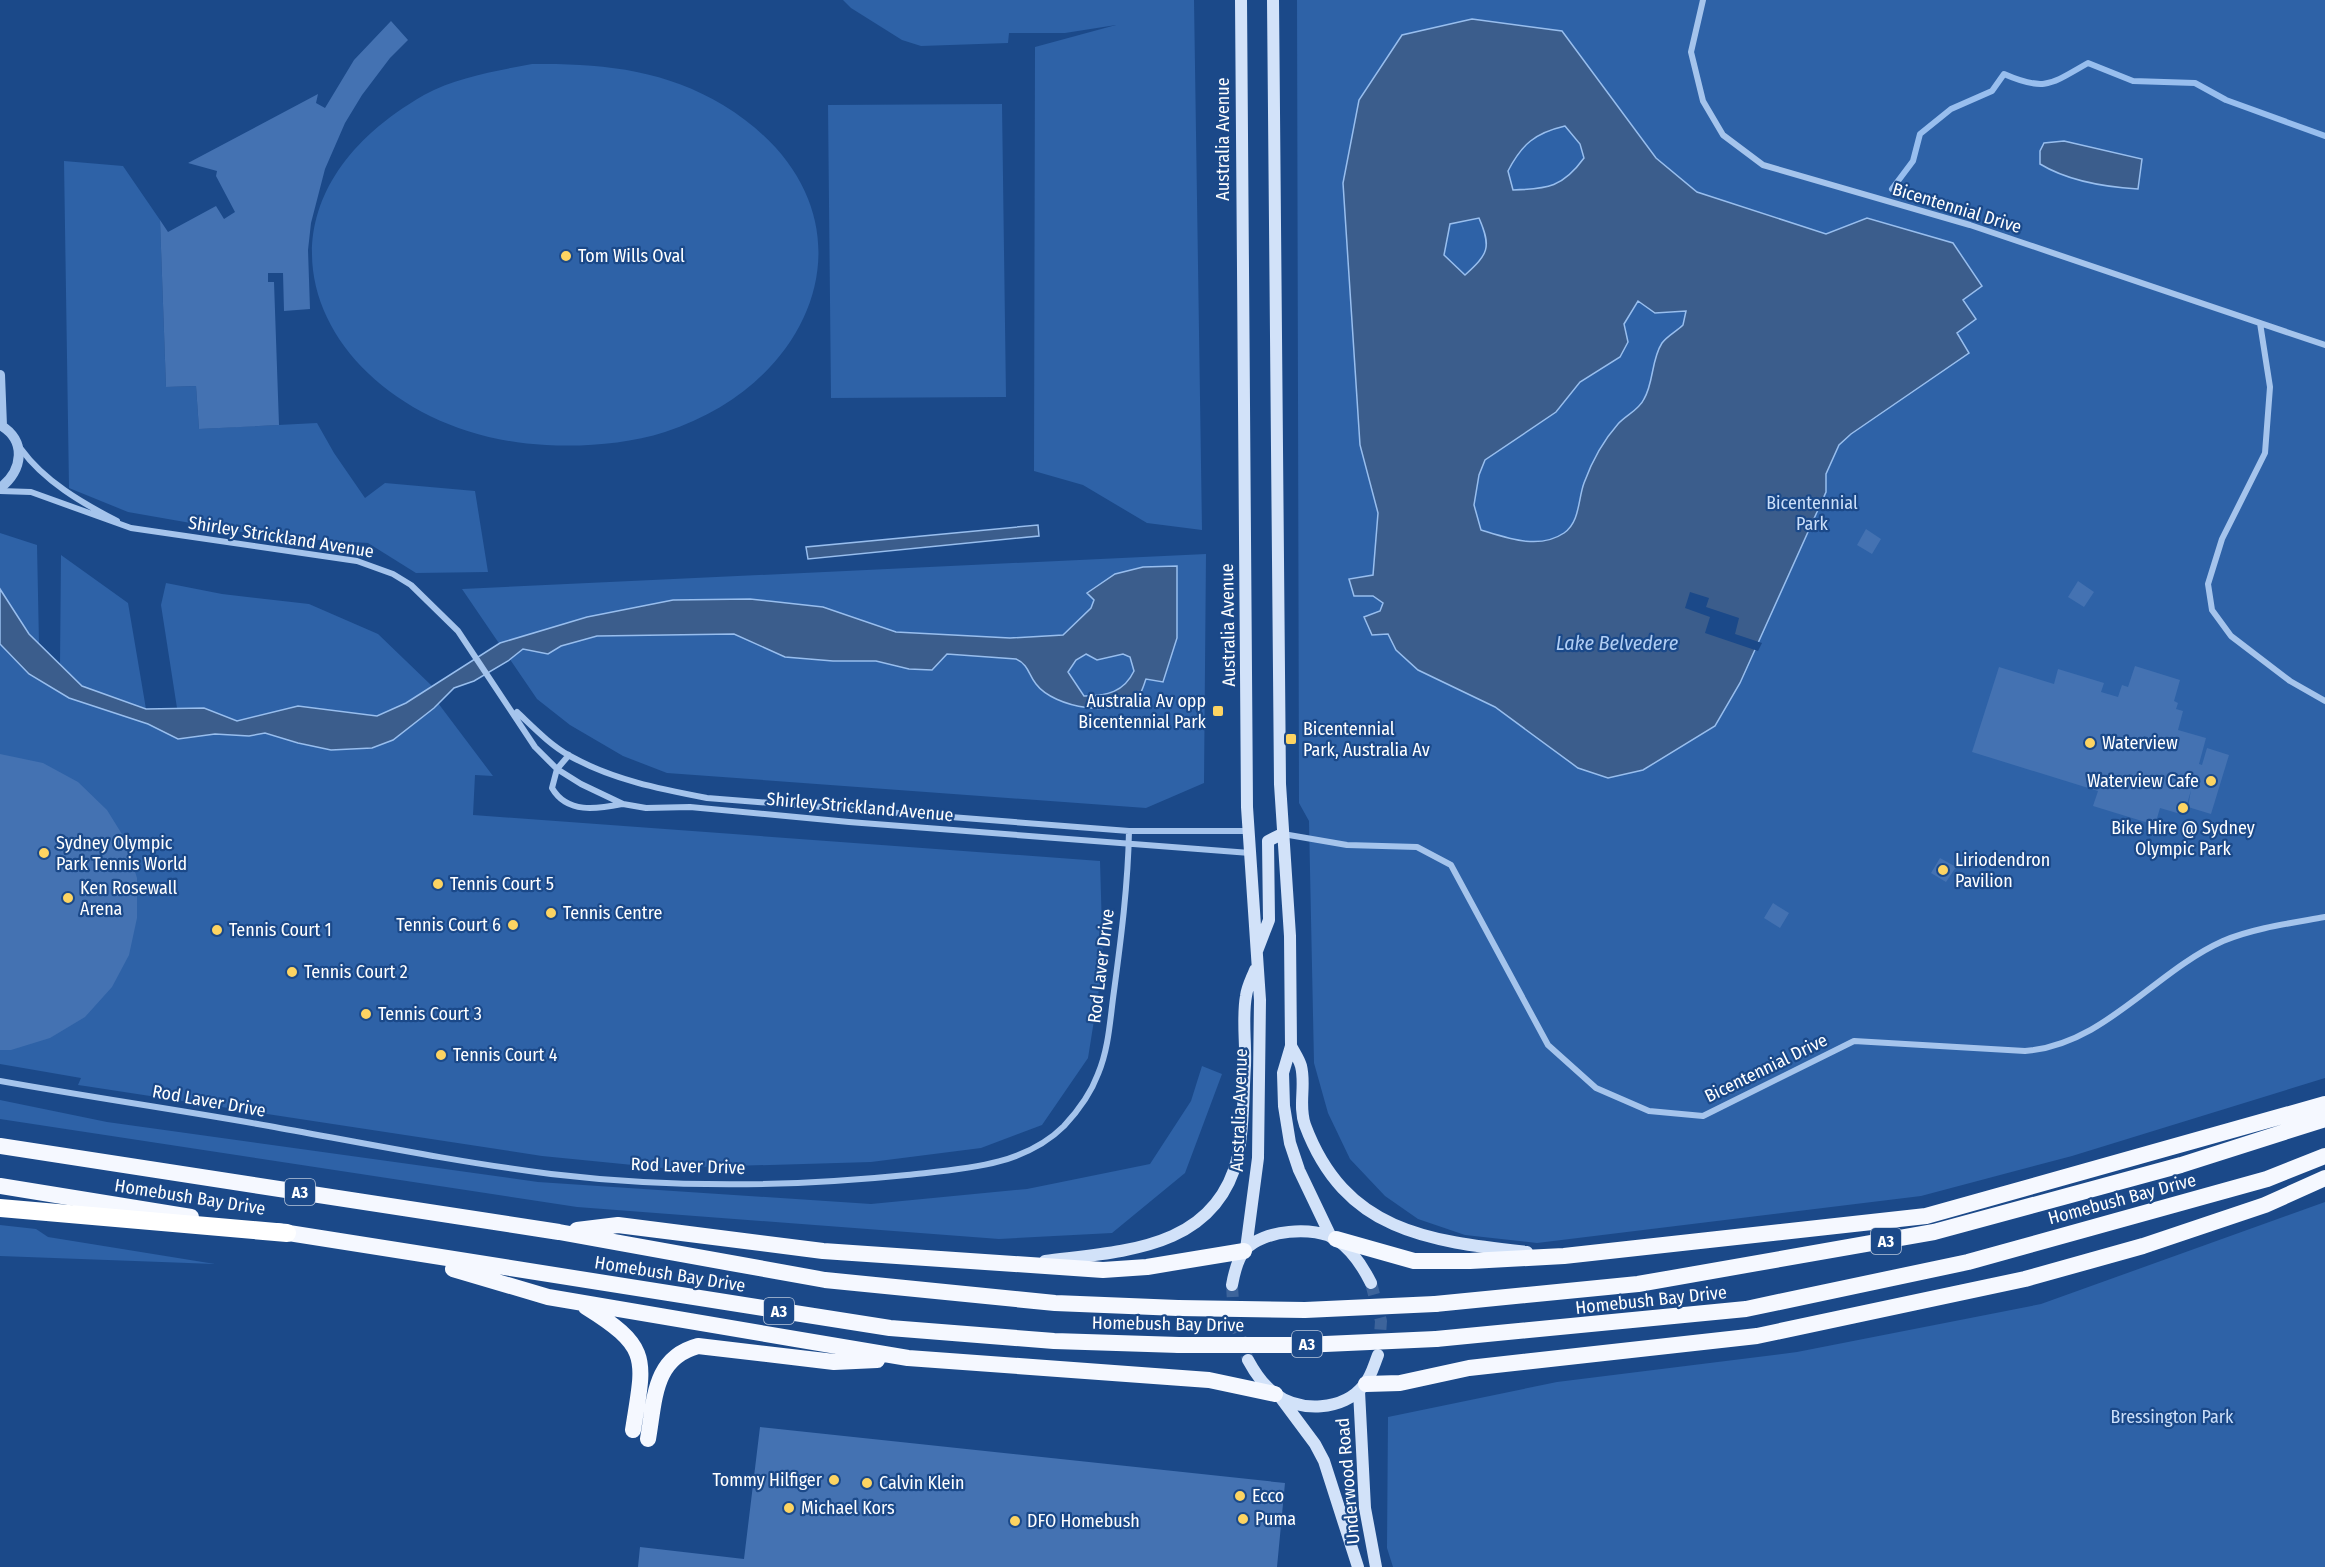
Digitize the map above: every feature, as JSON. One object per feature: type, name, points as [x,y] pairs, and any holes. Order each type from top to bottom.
[{"type":"highway","points":[[1334,1238],[1414,1261],[1470,1262],[1564,1256],[1926,1216],[2325,1104]]},
{"type":"highway","name":"Homebush Bay Drive","points":[[0,1146],[560,1232],[825,1280],[1055,1303],[1305,1310],[1435,1304],[1638,1284],[1934,1232],[2181,1165],[2325,1119]]},
{"type":"highway","name":"Homebush Bay Drive","points":[[0,1186],[382,1249],[890,1328],[1054,1341],[1179,1345],[1303,1345],[1436,1340],[1746,1309],[1968,1262],[2267,1179],[2325,1156]]},
{"type":"highway","points":[[1362,1387],[1400,1383],[1469,1368],[1756,1336],[2013,1281],[2144,1246],[2265,1205],[2325,1178]]},
{"type":"highway","points":[[0,1208],[287,1233]]},
{"type":"highway","points":[[560,1232],[618,1225],[823,1251],[1012,1265],[1126,1270],[1245,1250]]},
{"type":"highway","points":[[382,1249],[548,1297],[908,1358],[1209,1380],[1277,1395]]},
{"type":"highway","points":[[580,1303],[614,1324],[630,1338],[639,1356],[641,1435],[659,1379],[669,1361],[682,1350],[698,1346],[834,1362],[908,1358]]},
{"type":"main road","name":"Australia Avenue","points":[[1233,1285],[1245,1250],[1258,1158],[1260,1000],[1248,831],[1240,0]]},
{"type":"main road","points":[[1273,0],[1282,834],[1290,936],[1291,1046],[1283,1072],[1284,1106],[1290,1143],[1304,1181],[1334,1238],[1356,1258],[1371,1283]]},
{"type":"main road","points":[[1012,1265],[1132,1249],[1182,1234],[1209,1210],[1231,1178],[1238,1155],[1245,1065],[1246,996],[1269,920],[1268,841],[1282,834]]},
{"type":"main road","points":[[1291,1046],[1301,1067],[1300,1104],[1313,1143],[1335,1178],[1368,1209],[1391,1224],[1433,1240],[1564,1256]]},
{"type":"main road","points":[[1245,1250],[1285,1232],[1304,1231],[1334,1238]]},
{"type":"main road","points":[[1277,1395],[1311,1406],[1325,1406],[1346,1401],[1362,1387],[1378,1355]]},
{"type":"main road","name":"Underwood Road","points":[[1248,1360],[1261,1381],[1277,1395],[1315,1444],[1324,1461],[1358,1567]]},
{"type":"main road","name":"Underwood Road","points":[[1362,1387],[1365,1508],[1376,1567]]},
{"type":"street","name":"Bicentennial Drive","points":[[1703,0],[1691,52],[1703,101],[1723,135],[1763,165],[1970,225],[2325,345]]},
{"type":"street","points":[[2260,323],[2270,387],[2265,453],[2222,539],[2208,584],[2212,609],[2230,636],[2290,681],[2325,701]]},
{"type":"street","points":[[0,375],[1,425],[17,444],[18,466],[15,474],[0,489]]},
{"type":"street","name":"Shirley Strickland Avenue","points":[[17,444],[37,468],[61,488],[131,528]]},
{"type":"street","name":"Shirley Strickland Avenue","points":[[0,489],[31,492],[131,528],[374,565],[411,585],[458,631],[510,705],[535,747],[557,769],[581,784],[623,804],[646,808],[690,807],[1128,845],[1250,853]]},
{"type":"street","name":"Shirley Strickland Avenue","points":[[510,705],[543,736],[568,755],[603,772],[650,787],[707,798],[1129,831],[1248,831]]},
{"type":"street","points":[[568,755],[557,769],[552,788],[558,798],[572,806],[597,809],[623,804]]},
{"type":"street","name":"Rod Laver Drive","points":[[0,1081],[457,1160],[554,1174],[655,1182],[768,1184],[861,1180],[980,1166],[1011,1158],[1040,1144],[1061,1129],[1089,1094],[1099,1072],[1106,1050],[1118,963],[1129,831]]},
{"type":"street","name":"Bicentennial Drive","points":[[1282,834],[1347,845],[1417,847],[1451,865],[1548,1045],[1596,1088],[1649,1111],[1703,1116],[1854,1041],[2025,1051],[2048,1049],[2082,1036],[2223,941],[2281,925],[2325,917]]},
{"type":"green space","points":[[843,0],[1194,0],[1202,530],[1147,523],[1083,485],[1034,471],[1035,47],[1116,25],[1065,33],[1009,33],[1008,43],[921,46],[902,40],[851,8]]},
{"type":"green space","name":"Bicentennial Park","points":[[1297,0],[2325,0],[2325,1078],[2072,1156],[1921,1196],[1537,1243],[1465,1235],[1418,1219],[1385,1196],[1350,1159],[1328,1113],[1314,1063],[1309,821],[1299,803]]},
{"type":"green space","name":"Tom Wills Oval","points":[[532,64],[582,65],[630,71],[678,83],[701,93],[723,105],[773,145],[804,190],[818,238],[815,285],[797,331],[765,372],[721,407],[665,432],[606,444],[546,445],[471,432],[408,404],[358,363],[325,313],[312,258],[322,201],[359,145],[424,95],[477,75]]},
{"type":"green space","points":[[1002,104],[1006,397],[831,398],[828,105]]},
{"type":"green space","points":[[64,161],[123,166],[160,220],[166,387],[196,386],[199,429],[317,423],[334,453],[365,498],[385,483],[475,491],[488,572],[416,573],[368,543],[271,537],[128,512],[69,488]]},
{"type":"green space","points":[[0,533],[37,545],[39,644],[29,634],[0,589]]},
{"type":"green space","points":[[1206,554],[1204,783],[1146,808],[667,773],[623,756],[570,725],[537,699],[462,589]]},
{"type":"green space","points":[[61,555],[128,603],[146,709],[82,686],[60,664]]},
{"type":"green space","points":[[166,583],[222,594],[309,604],[378,634],[432,686],[405,704],[377,716],[298,706],[237,722],[204,708],[177,708],[161,605]]},
{"type":"green space","name":"Tennis Centre","points":[[0,644],[29,674],[69,698],[148,724],[178,739],[215,734],[249,736],[265,733],[331,750],[371,748],[438,703],[493,776],[475,775],[473,815],[1100,861],[1103,964],[1088,1058],[1042,1125],[981,1148],[871,1162],[663,1168],[542,1156],[78,1085],[81,1078],[0,1064]]},
{"type":"green space","points":[[1202,1066],[1222,1074],[1185,1173],[1112,1233],[999,1239],[577,1207],[0,1119],[0,1100],[107,1122],[538,1182],[871,1204],[1027,1189],[1150,1164],[1191,1101]]},
{"type":"green space","name":"Bressington Park","points":[[2325,1202],[2325,1567],[1393,1567],[1387,1548],[1388,1417],[1557,1382],[1797,1352],[2041,1304]]},
{"type":"green space","points":[[0,1225],[36,1229],[48,1237],[215,1264],[0,1256]]},
{"type":"water","name":"Lake Belvedere","points":[[1472,19],[1562,31],[1656,158],[1697,192],[1826,234],[1867,218],[1953,243],[1982,286],[1963,300],[1976,319],[1957,333],[1969,353],[1851,434],[1839,445],[1826,474],[1826,492],[1740,683],[1715,726],[1643,770],[1608,778],[1578,768],[1495,707],[1418,670],[1396,650],[1388,634],[1372,635],[1364,617],[1380,611],[1383,603],[1373,596],[1354,596],[1349,579],[1373,575],[1378,513],[1360,445],[1343,183],[1359,100],[1402,35]],"holes":[[[1565,126],[1580,144],[1584,158],[1576,168],[1562,181],[1554,184],[1536,189],[1513,190],[1508,171],[1524,147],[1537,136]],[[1479,218],[1486,237],[1486,250],[1483,256],[1465,275],[1444,255],[1450,224]],[[1638,301],[1655,313],[1686,311],[1683,325],[1664,340],[1658,350],[1642,403],[1618,424],[1590,467],[1573,523],[1564,533],[1554,538],[1534,542],[1512,539],[1481,530],[1474,505],[1479,475],[1485,460],[1556,412],[1580,382],[1620,357],[1628,342],[1624,324]]]},
{"type":"water","points":[[2064,141],[2142,159],[2138,189],[2087,182],[2062,175],[2040,164],[2040,151],[2044,143]]},
{"type":"water","points":[[1038,525],[1039,536],[808,559],[806,547]]},
{"type":"water","points":[[1177,566],[1177,638],[1163,682],[1146,679],[1140,694],[1117,707],[1086,708],[1057,699],[1036,684],[1028,670],[1016,659],[947,654],[932,670],[909,669],[876,661],[833,661],[785,657],[734,634],[597,636],[561,646],[548,654],[523,649],[508,661],[474,681],[454,688],[434,708],[393,740],[372,748],[331,750],[265,733],[249,736],[215,734],[178,739],[148,724],[69,698],[29,674],[0,644],[0,589],[29,634],[82,686],[146,709],[204,708],[237,721],[298,706],[377,716],[406,703],[500,643],[587,617],[673,600],[750,599],[823,607],[896,632],[1010,638],[1063,635],[1091,608],[1094,600],[1087,593],[1115,574],[1143,567]],"holes":[[[1086,654],[1097,660],[1123,654],[1130,657],[1134,671],[1120,688],[1107,694],[1084,696],[1068,672],[1076,660]]]},
{"type":"pier","points":[[1690,592],[1709,598],[1706,607],[1739,618],[1735,634],[1762,643],[1758,651],[1705,633],[1710,617],[1685,608]]},
{"type":"building","points":[[391,21],[408,40],[390,58],[362,95],[345,123],[325,169],[311,223],[308,250],[310,309],[284,311],[283,273],[268,273],[268,282],[274,282],[279,425],[199,429],[196,386],[166,387],[160,220],[168,232],[216,206],[224,219],[235,212],[216,176],[217,171],[188,163],[318,94],[316,103],[325,108],[354,60]]},
{"type":"building","points":[[1866,529],[1881,539],[1872,554],[1857,545]]},
{"type":"building","points":[[2078,581],[2094,592],[2084,607],[2068,597]]},
{"type":"building","name":"Waterview","points":[[2135,666],[2180,680],[2174,701],[2178,703],[2176,709],[2183,711],[2178,730],[2206,738],[2199,764],[2202,765],[2207,748],[2229,755],[2211,814],[2188,807],[2191,790],[2184,815],[2160,808],[2155,825],[2093,806],[2098,791],[1972,752],[1999,667],[2054,684],[2058,669],[2104,683],[2101,692],[2118,697],[2122,685],[2128,687]]},
{"type":"building","name":"Ken Rosewall Arena","points":[[0,754],[43,763],[78,782],[107,810],[125,839],[137,878],[137,918],[129,955],[112,987],[85,1017],[50,1038],[11,1050],[0,1050]]},
{"type":"building","name":"Liriodendron Pavilion","points":[[1940,858],[1956,867],[1946,882],[1931,873]]},
{"type":"building","points":[[1773,903],[1789,913],[1780,928],[1764,918]]},
{"type":"building","name":"DFO Homebush","points":[[760,1427],[1285,1483],[1277,1567],[638,1567],[640,1547],[744,1559]]},
{"type":"waterway","points":[[1892,189],[1913,161],[1920,134],[1951,109],[1992,91],[2004,74],[2029,83],[2048,83],[2088,63],[2133,81],[2195,83],[2226,100],[2325,136]]},
{"type":"tunnel","points":[[1371,1283],[1381,1321],[1379,1349]]},
{"type":"tunnel","points":[[1232,1285],[1234,1319],[1248,1360]]},
{"type":"place","name":"Tom Wills Oval","points":[[566,256]]},
{"type":"place","name":"Australia Av opp Bicentennial Park","points":[[1218,711]]},
{"type":"place","name":"Bicentennial Park, Australia Av","points":[[1291,739]]},
{"type":"place","name":"Waterview","points":[[2090,743]]},
{"type":"place","name":"Waterview Cafe","points":[[2211,781]]},
{"type":"place","name":"Bike Hire @ Sydney Olympic Park","points":[[2183,808]]},
{"type":"place","name":"Sydney Olympic Park Tennis World","points":[[44,853]]},
{"type":"place","name":"Liriodendron Pavilion","points":[[1943,870]]},
{"type":"place","name":"Tennis Court 5","points":[[438,884]]},
{"type":"place","name":"Ken Rosewall Arena","points":[[68,898]]},
{"type":"place","name":"Tennis Centre","points":[[551,913]]},
{"type":"place","name":"Tennis Court 6","points":[[513,925]]},
{"type":"place","name":"Tennis Court 1","points":[[217,930]]},
{"type":"place","name":"Tennis Court 2","points":[[292,972]]},
{"type":"place","name":"Tennis Court 3","points":[[366,1014]]},
{"type":"place","name":"Tennis Court 4","points":[[441,1055]]},
{"type":"place","name":"Tommy Hilfiger","points":[[834,1480]]},
{"type":"place","name":"Calvin Klein","points":[[867,1483]]},
{"type":"place","name":"Ecco","points":[[1240,1496]]},
{"type":"place","name":"Michael Kors","points":[[789,1508]]},
{"type":"place","name":"Puma","points":[[1243,1519]]},
{"type":"place","name":"DFO Homebush","points":[[1015,1521]]}]
